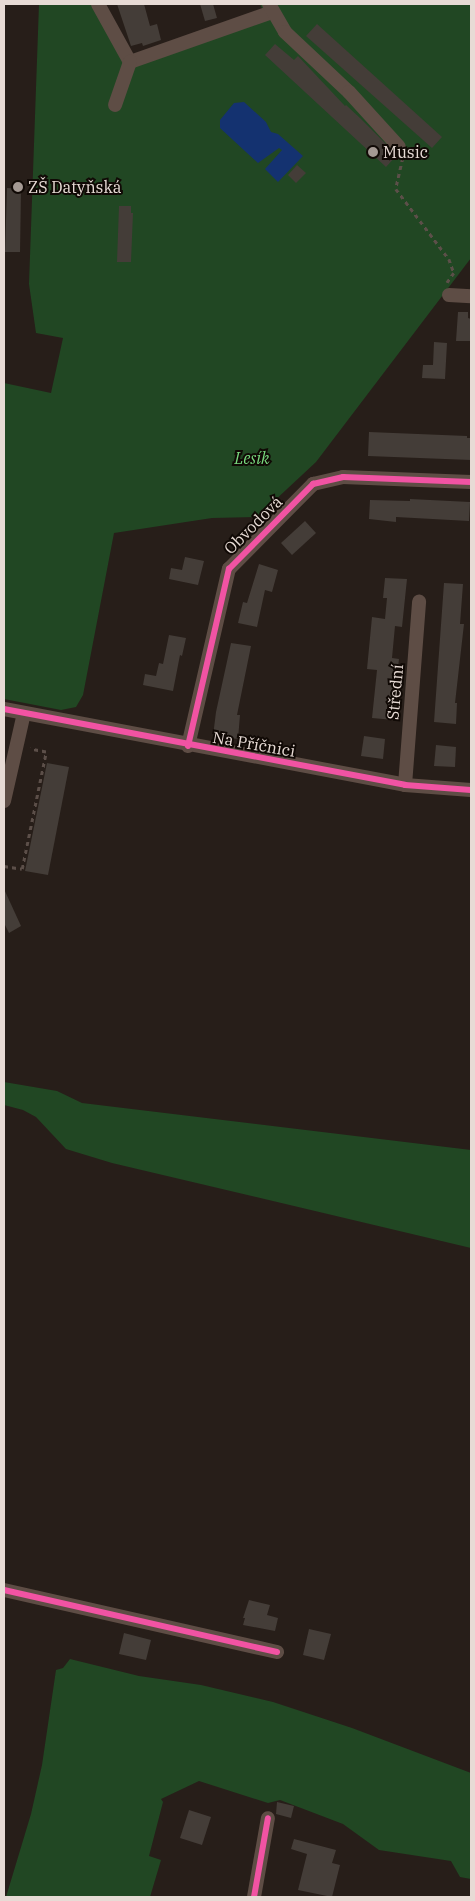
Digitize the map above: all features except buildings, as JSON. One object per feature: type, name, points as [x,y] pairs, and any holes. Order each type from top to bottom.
[{"type":"street","points":[[98,4],[130,62],[115,105]]},
{"type":"street","points":[[130,62],[270,8],[285,32],[349,92],[400,147]]},
{"type":"street","points":[[449,296],[471,296]]},
{"type":"street","name":"Obvodová","points":[[188,746],[229,568],[313,484],[342,476],[471,482]]},
{"type":"street","name":"Střední","points":[[405,786],[419,602]]},
{"type":"street","name":"Na Příčnici","points":[[4,709],[188,746],[405,786],[471,790]]},
{"type":"street","points":[[4,801],[24,713]]},
{"type":"street","points":[[4,1590],[277,1652]]},
{"type":"street","points":[[254,1897],[268,1818]]},
{"type":"path","points":[[400,147],[404,161],[396,189],[449,259],[454,273],[444,288],[449,296]]},
{"type":"path","points":[[4,866],[22,869],[46,752],[16,746]]},
{"type":"green space","name":"Lesík","points":[[39,4],[104,4],[125,52],[145,60],[267,19],[260,4],[471,4],[471,258],[316,462],[257,517],[212,518],[114,533],[83,695],[76,707],[61,710],[4,699],[4,383],[51,393],[63,338],[36,333],[29,284]]},
{"type":"green space","points":[[4,1082],[57,1091],[82,1103],[471,1150],[471,1248],[112,1163],[66,1149],[36,1117],[23,1110],[4,1105]]},
{"type":"green space","points":[[70,1659],[139,1676],[201,1685],[273,1702],[352,1728],[471,1773],[471,1879],[460,1877],[451,1861],[379,1850],[343,1824],[280,1800],[268,1803],[199,1781],[161,1799],[163,1802],[149,1856],[161,1860],[150,1897],[6,1897],[31,1814],[42,1765],[56,1670],[63,1668]]},
{"type":"water","points":[[244,102],[266,122],[271,132],[278,134],[303,156],[278,182],[265,169],[282,150],[279,148],[258,163],[220,128],[220,120],[234,103]]},
{"type":"cycle path","points":[[188,746],[229,569],[313,484],[343,477],[471,482]]},
{"type":"cycle path","points":[[4,709],[405,785],[471,790]]},
{"type":"cycle path","points":[[4,1590],[277,1652]]},
{"type":"cycle path","points":[[254,1897],[268,1818]]},
{"type":"place","name":"Music","points":[[373,152]]},
{"type":"place","name":"ZŠ Datyňská","points":[[18,187]]}]
